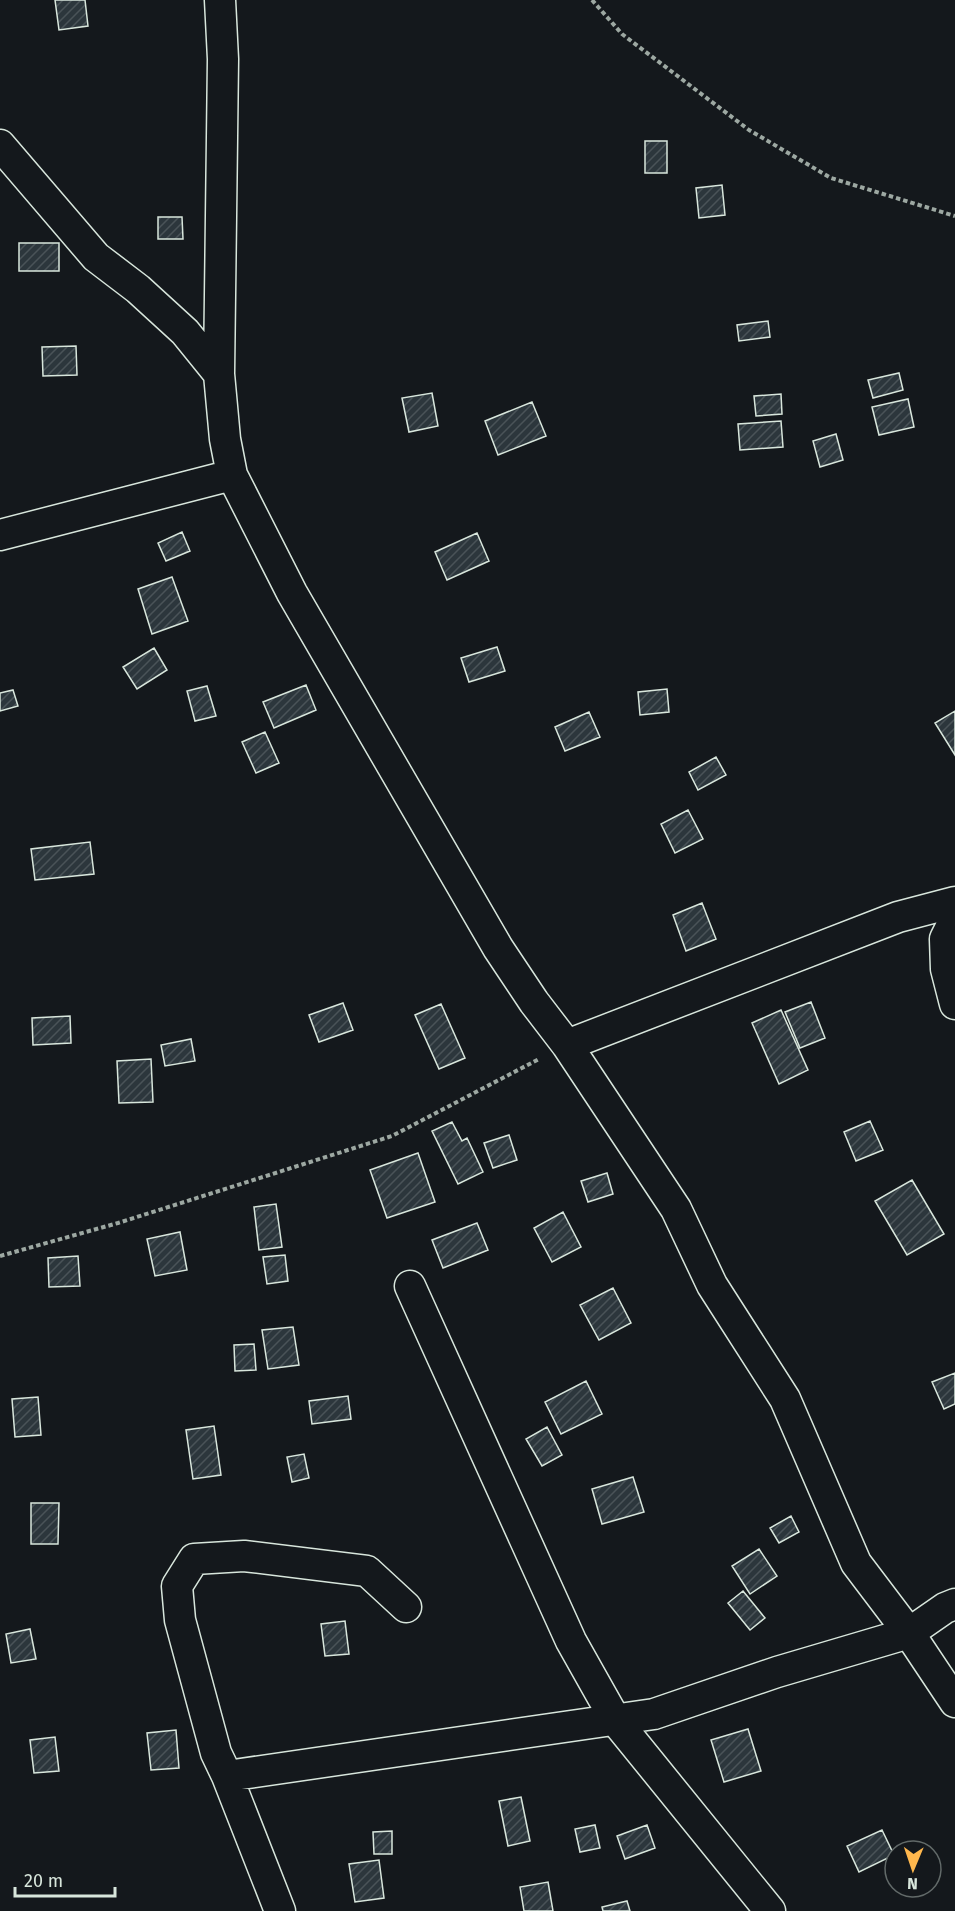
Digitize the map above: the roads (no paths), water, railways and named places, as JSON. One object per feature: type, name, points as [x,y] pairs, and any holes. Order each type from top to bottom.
[{"type":"street","points":[[220,0],[223,59],[219,374],[225,439],[232,475],[292,593],[498,948],[534,1002],[567,1045],[676,1209],[712,1285],[785,1399],[856,1563],[909,1633],[955,1702]]},
{"type":"street","points":[[0,145],[96,257],[138,289],[185,332],[219,374]]},
{"type":"street","points":[[0,535],[232,475]]},
{"type":"street","points":[[567,1045],[898,917],[955,902]]},
{"type":"street","points":[[955,919],[945,939],[946,969],[955,1004]]},
{"type":"street","points":[[410,1287],[571,1641],[616,1721],[770,1911]]},
{"type":"street","points":[[280,1911],[227,1776],[216,1754],[180,1620],[177,1586],[194,1559],[244,1556],[367,1571],[406,1607]]},
{"type":"street","points":[[227,1776],[654,1714],[777,1672],[909,1633],[945,1608],[955,1604]]}]
